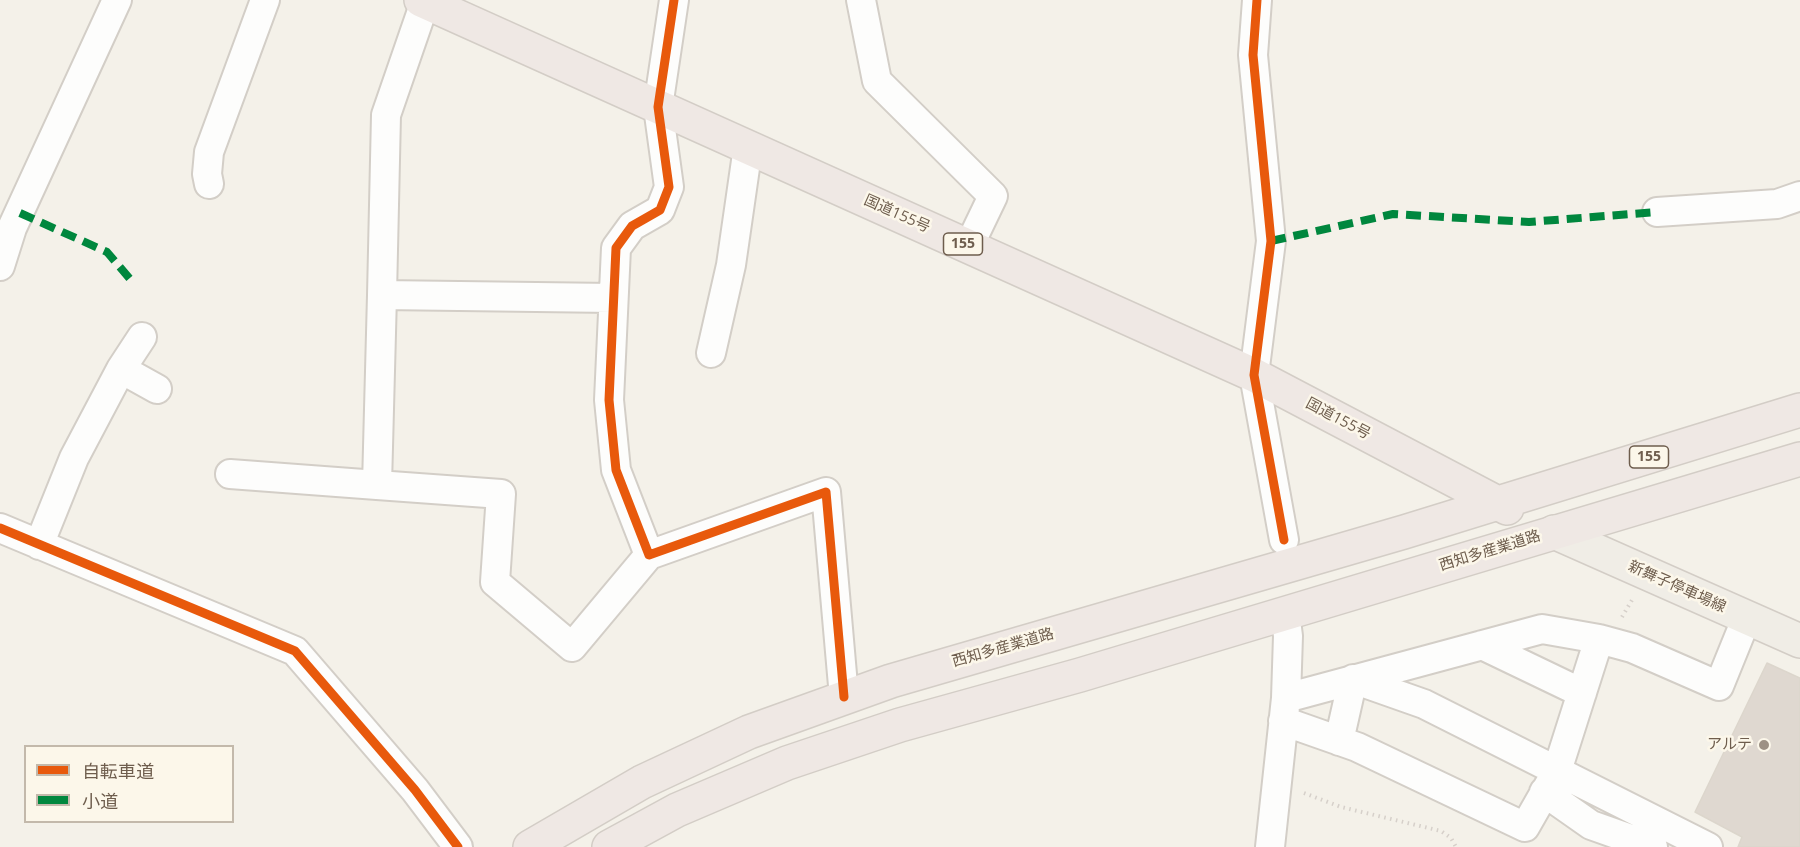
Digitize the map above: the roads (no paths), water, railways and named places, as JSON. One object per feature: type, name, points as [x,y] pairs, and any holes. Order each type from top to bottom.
[{"type":"highway","name":"国道155号","points":[[423,1],[1254,375],[1554,532]]},
{"type":"highway","name":"155","points":[[1497,503],[1800,410]]},
{"type":"highway","points":[[1554,532],[1800,459]]},
{"type":"highway","name":"西知多産業道路","points":[[530,847],[653,777],[749,732],[844,697],[891,681],[1497,503]]},
{"type":"highway","name":"西知多産業道路","points":[[609,847],[677,810],[787,763],[900,725],[1554,532]]},
{"type":"main road","name":"新舞子停車場線","points":[[1554,532],[1800,641]]},
{"type":"street","points":[[0,266],[6,226],[117,0]]},
{"type":"street","points":[[209,184],[207,174],[209,152],[265,0]]},
{"type":"street","points":[[649,555],[616,470],[609,400],[613,298],[616,248],[632,225],[660,210],[669,187],[658,107],[674,0]]},
{"type":"street","points":[[861,0],[878,81],[993,196],[969,246]]},
{"type":"street","points":[[1257,0],[1253,55],[1271,241],[1254,375],[1284,540]]},
{"type":"street","points":[[377,485],[386,115],[423,1]]},
{"type":"street","points":[[711,353],[731,265],[748,147]]},
{"type":"street","points":[[1657,212],[1777,204],[1800,196]]},
{"type":"street","points":[[382,295],[613,298]]},
{"type":"street","points":[[39,545],[74,458],[121,369],[142,337]]},
{"type":"street","points":[[121,369],[157,389]]},
{"type":"street","points":[[230,474],[501,494],[495,582],[572,647],[649,555],[826,492],[844,697]]},
{"type":"street","points":[[0,528],[295,651],[415,790],[458,847]]},
{"type":"street","points":[[1270,847],[1284,709],[1288,636],[1285,613]]},
{"type":"street","points":[[1284,709],[1353,679],[1542,629],[1599,639],[1632,648],[1719,686],[1747,618]]},
{"type":"street","points":[[1284,709],[1339,741],[1525,827],[1560,783],[1581,693],[1599,639]]},
{"type":"street","points":[[1482,645],[1581,693]]},
{"type":"street","points":[[1339,741],[1353,679]]},
{"type":"street","points":[[1353,679],[1424,704],[1560,783],[1708,847]]},
{"type":"street","points":[[1560,783],[1591,837],[1653,847]]},
{"type":"place","name":"アルテ","points":[[1764,745]]}]
